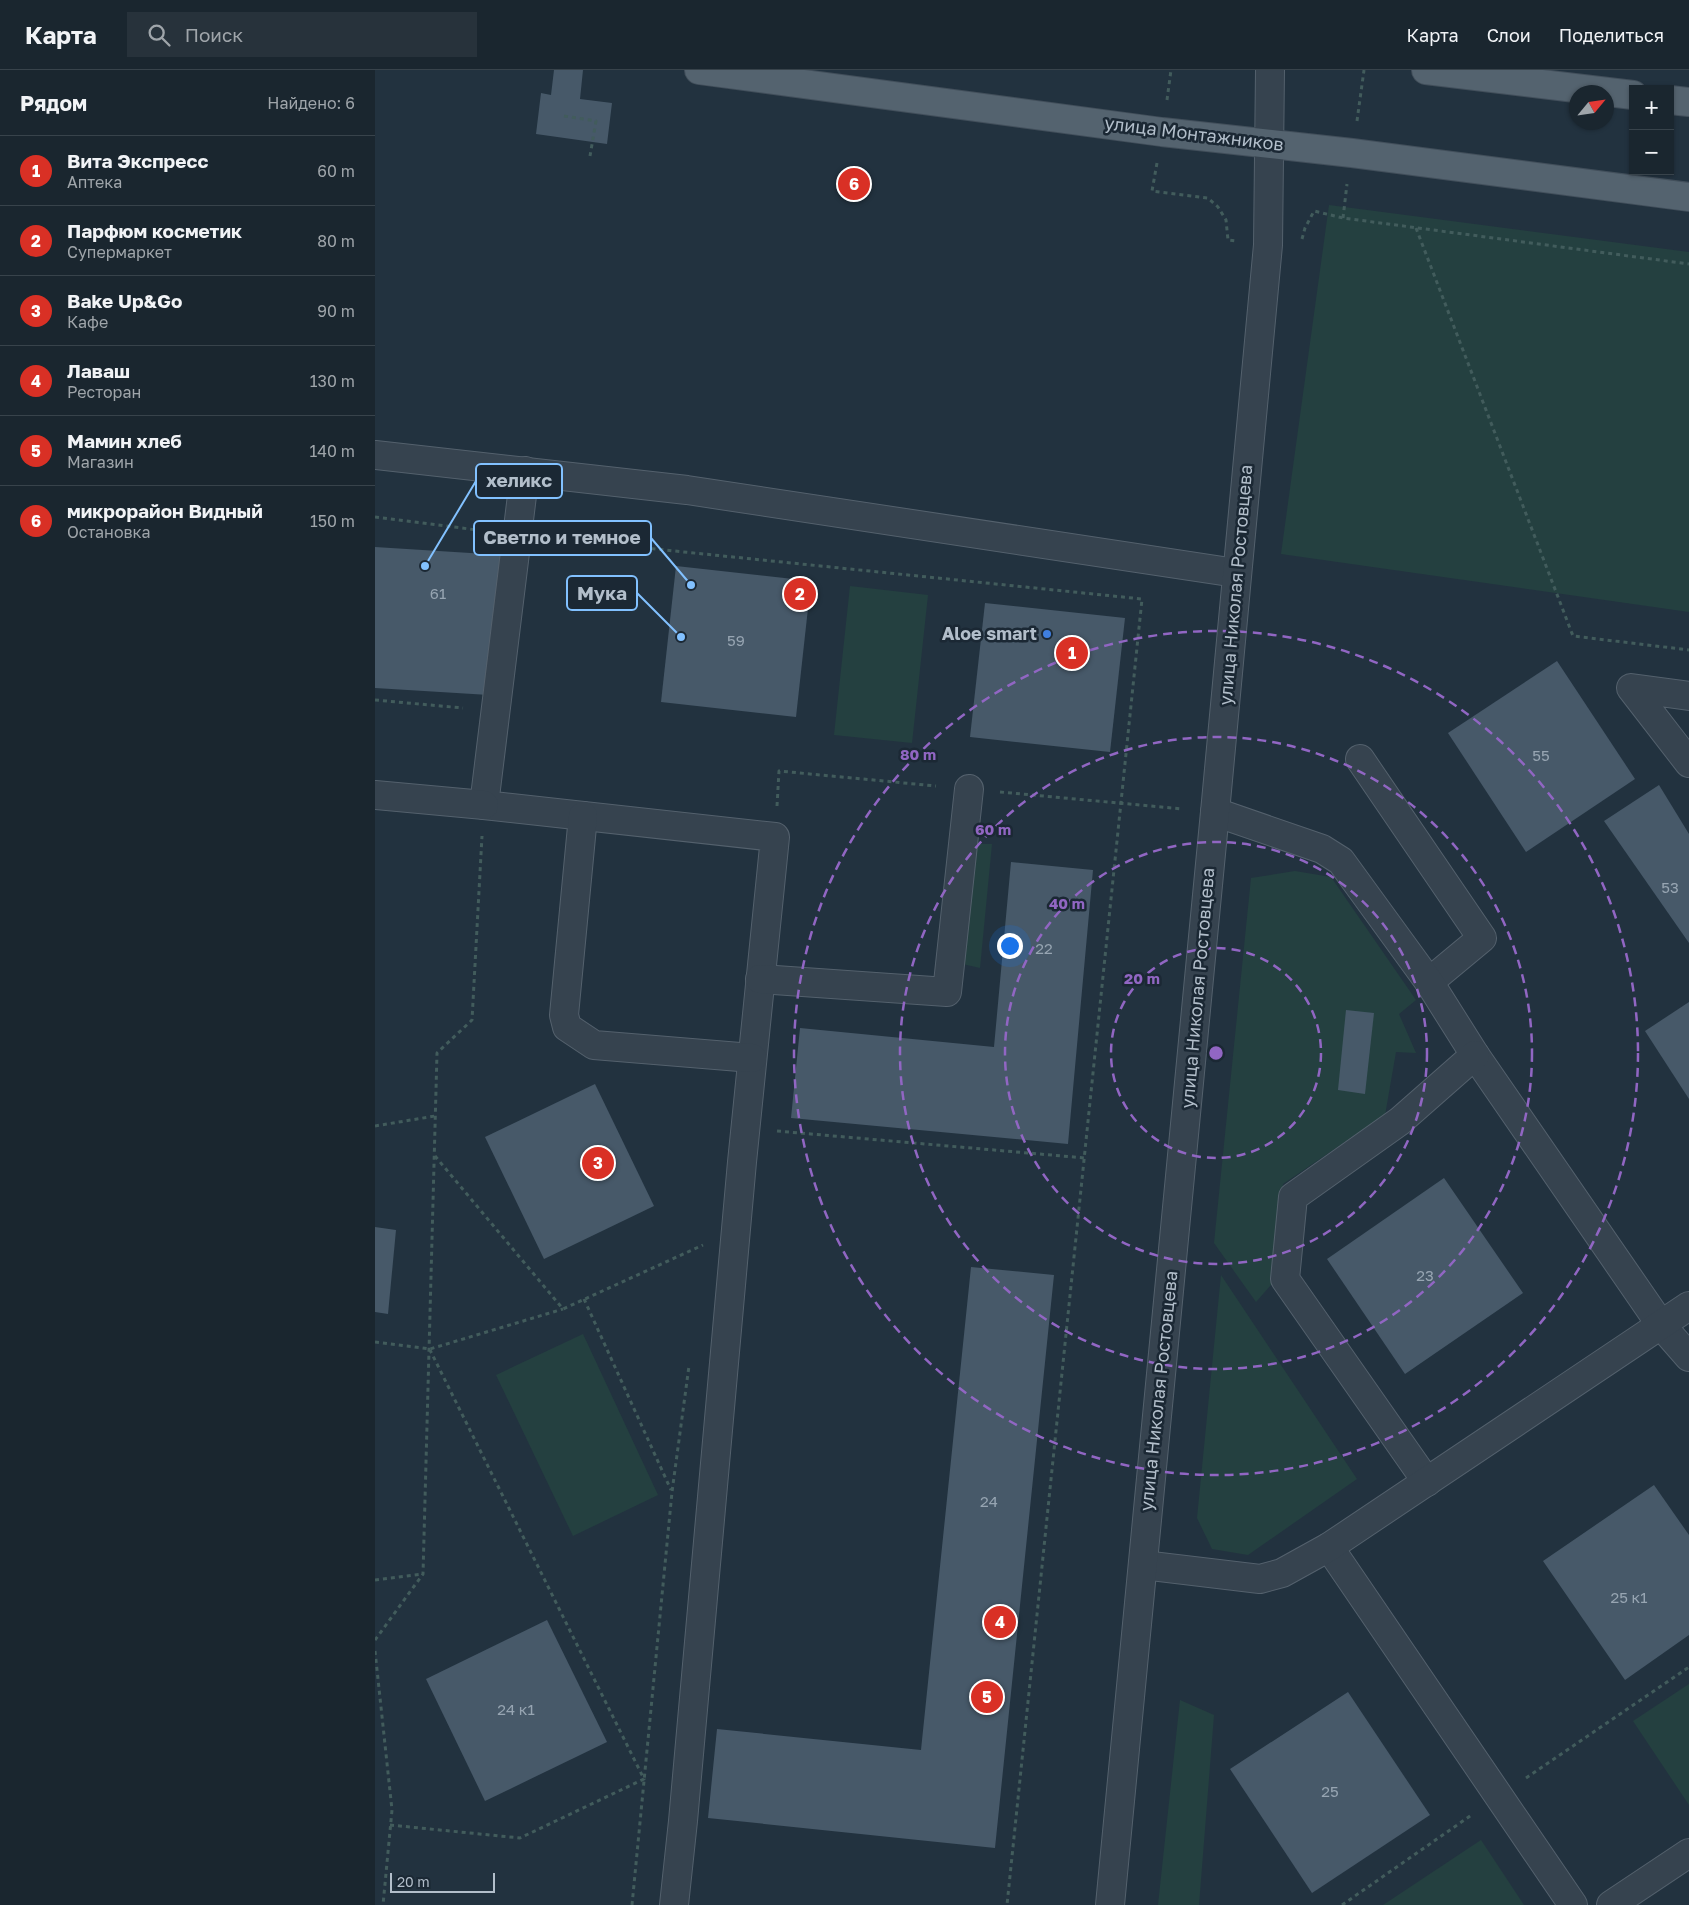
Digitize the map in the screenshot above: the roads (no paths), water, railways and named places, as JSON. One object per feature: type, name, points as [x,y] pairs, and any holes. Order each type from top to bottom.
[{"type":"main road","name":"улица Монтажников","points":[[699,70],[1162,132],[1269,143],[1689,196]]},
{"type":"main road","points":[[1425,70],[1629,95]]},
{"type":"main road","points":[[1674,100],[1689,102]]},
{"type":"street","name":"улица Николая Ростовцева","points":[[1110,1905],[1268,245],[1270,70]]},
{"type":"street","points":[[375,455],[687,490],[1236,572]]},
{"type":"street","points":[[484,805],[525,471]]},
{"type":"street","points":[[1689,696],[1631,688],[1689,763]]},
{"type":"street","points":[[1360,759],[1482,938],[1429,982]]},
{"type":"street","points":[[759,979],[947,992],[969,789]]},
{"type":"street","points":[[375,795],[775,836],[759,979],[674,1905]]},
{"type":"street","points":[[1215,812],[1322,849],[1341,861],[1429,982],[1475,1055],[1661,1325],[1689,1357]]},
{"type":"street","points":[[583,816],[564,1015],[567,1027],[594,1044],[752,1058]]},
{"type":"street","points":[[1427,1482],[1285,1279],[1293,1197],[1400,1121],[1475,1055]]},
{"type":"street","points":[[1143,1565],[1260,1579],[1282,1573],[1329,1547],[1689,1306]]},
{"type":"street","points":[[1329,1547],[1573,1905]]},
{"type":"street","points":[[1611,1905],[1689,1853]]},
{"type":"place","name":"микрорайон Видный","points":[[854,184]]},
{"type":"place","name":"хеликс","points":[[425,566]]},
{"type":"place","name":"Светло и темное","points":[[691,585]]},
{"type":"place","name":"Парфюм косметик","points":[[800,594]]},
{"type":"place","name":"Aloe smart","points":[[1047,634]]},
{"type":"place","name":"Мука","points":[[681,637]]},
{"type":"place","name":"Вита Экспресс","points":[[1072,653]]},
{"type":"place","name":"Bake Up&Go","points":[[598,1163]]},
{"type":"place","name":"Лаваш","points":[[1000,1622]]},
{"type":"place","name":"Мамин хлеб","points":[[987,1697]]}]
